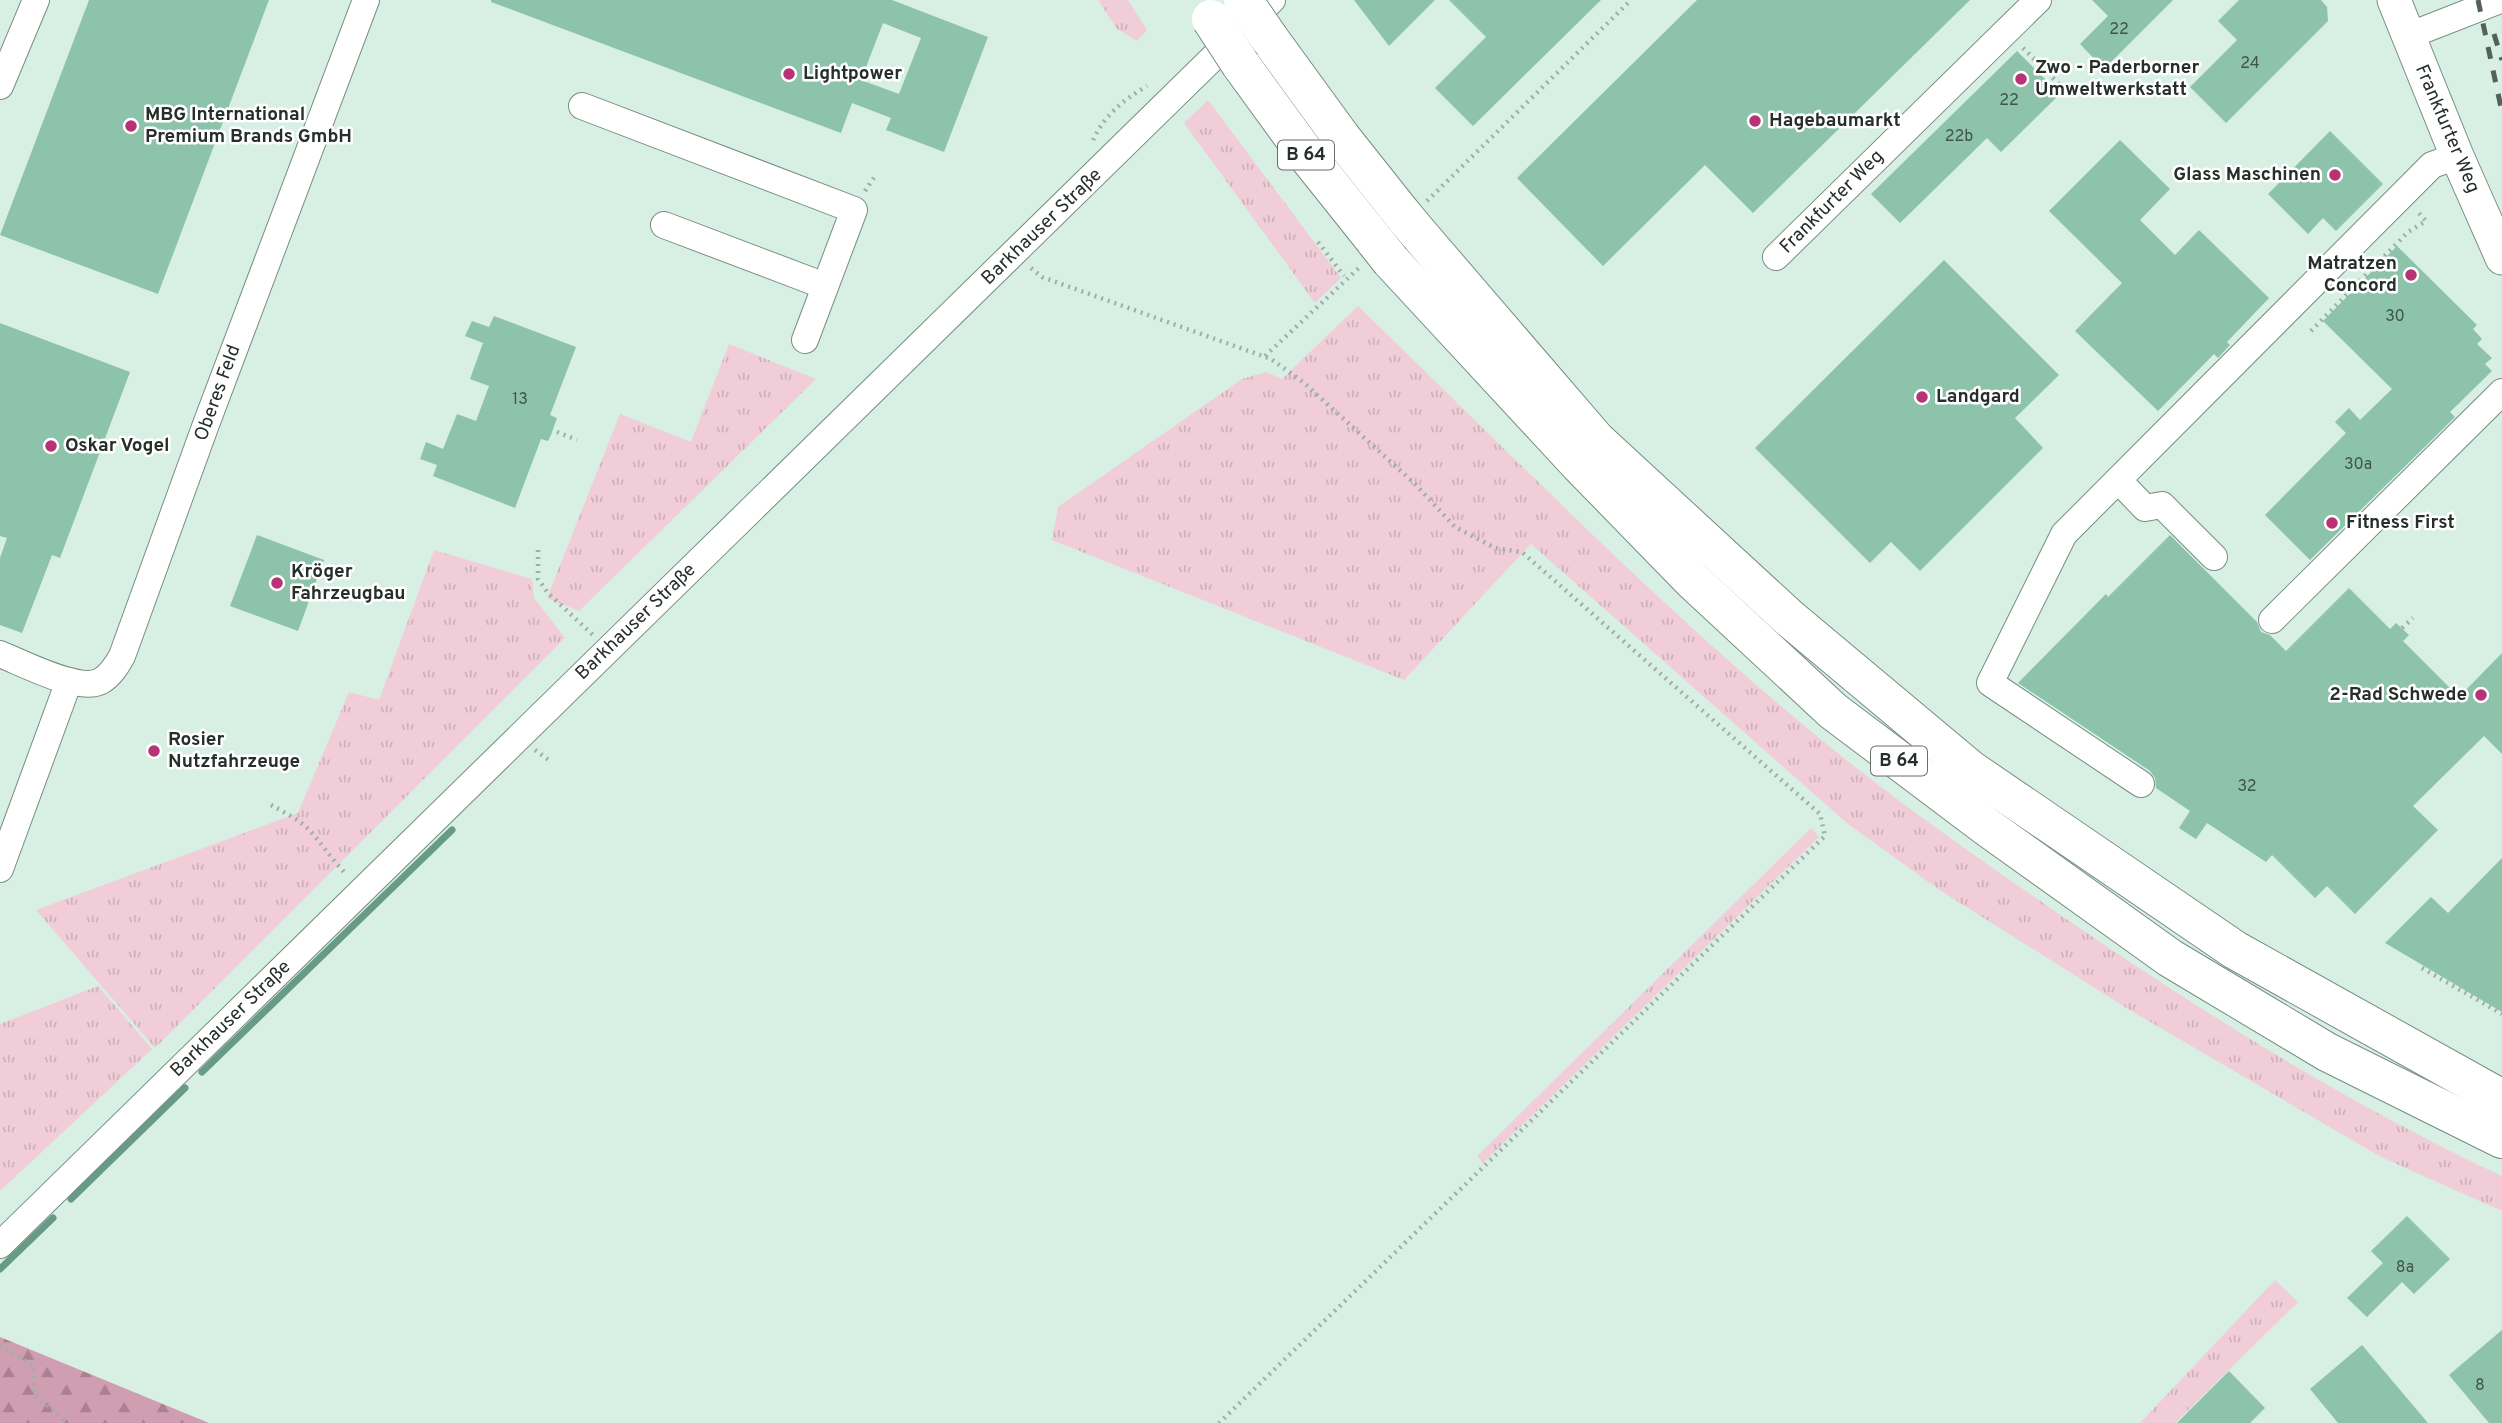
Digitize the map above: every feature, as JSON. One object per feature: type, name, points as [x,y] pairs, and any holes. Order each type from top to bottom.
[{"type":"highway","name":"B 64","points":[[1243,0],[1341,137],[1411,224],[1596,440],[1787,616],[1971,770],[2235,950],[2502,1099]]},
{"type":"highway","name":"B 64","points":[[1202,6],[1305,153],[1383,251],[1579,464],[1683,570],[1833,711],[1987,827],[2170,957],[2327,1052],[2502,1139]]},
{"type":"main road","name":"Frankfurter Weg","points":[[2394,0],[2456,156],[2502,258]]},
{"type":"street","points":[[0,86],[36,0]]},
{"type":"street","name":"Oberes Feld","points":[[0,654],[82,684],[100,682],[114,670],[122,656],[366,0]]},
{"type":"street","name":"Barkhauser Straße","points":[[0,1245],[1272,0]]},
{"type":"street","name":"Frankfurter Weg","points":[[1776,257],[2038,0]]},
{"type":"street","points":[[2408,36],[2501,0]]},
{"type":"street","points":[[582,106],[854,210],[805,340]]},
{"type":"street","points":[[2141,784],[1990,683],[2064,534],[2432,165],[2456,156]]},
{"type":"street","points":[[664,225],[825,286]]},
{"type":"street","points":[[2272,620],[2502,392]]},
{"type":"street","points":[[2118,480],[2145,508],[2162,505],[2214,557]]},
{"type":"street","points":[[0,869],[69,681]]},
{"type":"path","points":[[1439,189],[1631,0]]},
{"type":"path","points":[[2015,48],[2020,44],[2064,89]]},
{"type":"path","points":[[2311,331],[2408,232],[2427,220],[2419,213]]},
{"type":"path","points":[[1265,356],[1346,278],[1318,242]]},
{"type":"path","points":[[1015,253],[1042,277],[1265,356],[1303,382],[1415,484],[1455,527],[1495,548],[1522,552],[1821,814],[1825,836],[1219,1423]]},
{"type":"path","points":[[556,432],[577,440]]},
{"type":"path","points":[[538,550],[538,579],[548,593],[595,637]]},
{"type":"path","points":[[2402,628],[2413,618]]},
{"type":"path","points":[[271,805],[312,832],[330,858],[348,876]]},
{"type":"path","points":[[2422,968],[2502,1014]]},
{"type":"path","points":[[0,1346],[33,1365],[34,1394],[68,1423]]},
{"type":"green space","points":[[1098,0],[1128,0],[1147,30],[1137,41],[1117,29]]},
{"type":"green space","points":[[1208,100],[1341,278],[1315,303],[1184,123]]},
{"type":"green space","points":[[1358,306],[1638,577],[1753,682],[1843,757],[1903,804],[1996,870],[2220,1020],[2330,1087],[2502,1176],[2502,1211],[2381,1157],[2128,1009],[1938,889],[1848,824],[1531,544],[1404,680],[1052,540],[1058,507],[1242,379],[1266,372],[1282,379]]},
{"type":"green space","points":[[729,344],[816,379],[579,611],[547,598],[620,414],[691,442]]},
{"type":"green space","points":[[434,550],[532,579],[534,598],[565,638],[155,1048],[36,910],[298,813],[349,692],[379,700]]},
{"type":"green space","points":[[1811,828],[1819,837],[1483,1163],[1477,1156]]},
{"type":"green space","points":[[98,986],[152,1049],[0,1191],[0,1024]]},
{"type":"green space","points":[[2275,1280],[2298,1302],[2175,1423],[2140,1423]]},
{"type":"green space","points":[[0,1337],[209,1423],[0,1423]]},
{"type":"building","name":"MBG International Premium Brands GmbH","points":[[89,0],[269,0],[158,294],[0,235]]},
{"type":"building","points":[[892,0],[988,37],[944,152],[886,130],[891,118],[852,103],[841,133],[491,2]],"holes":[[[883,23],[921,38],[899,94],[861,80]]]},
{"type":"building","points":[[1354,0],[1435,0],[1389,46]]},
{"type":"building","points":[[1449,0],[1601,0],[1473,126],[1435,88],[1486,37]]},
{"type":"building","name":"Hagebaumarkt","points":[[1697,0],[1970,0],[1753,213],[1705,165],[1603,266],[1517,178]]},
{"type":"building","points":[[2092,0],[2173,0],[2104,69],[2080,44],[2108,16]]},
{"type":"building","points":[[2239,0],[2321,0],[2327,7],[2328,21],[2226,123],[2190,87],[2237,40],[2218,21]]},
{"type":"building","points":[[2017,51],[2060,94],[2001,152],[1987,138],[1900,223],[1871,194]]},
{"type":"building","points":[[2330,131],[2383,184],[2336,231],[2323,218],[2308,234],[2268,194]]},
{"type":"building","points":[[2120,140],[2170,189],[2140,220],[2175,255],[2199,230],[2269,298],[2227,342],[2230,345],[2218,358],[2214,354],[2158,411],[2075,331],[2122,283],[2049,211]]},
{"type":"building","points":[[2397,246],[2477,325],[2473,329],[2482,339],[2477,344],[2492,358],[2485,364],[2492,371],[2450,412],[2455,417],[2310,560],[2265,515],[2346,433],[2335,422],[2349,408],[2360,420],[2392,389],[2323,321]]},
{"type":"building","name":"Landgard","points":[[1944,260],[2059,375],[2015,418],[2043,448],[1920,571],[1891,542],[1870,563],[1755,448]]},
{"type":"building","points":[[494,316],[576,347],[550,415],[557,418],[551,435],[548,441],[541,439],[515,508],[433,476],[437,465],[420,459],[426,442],[443,449],[457,414],[476,421],[489,386],[470,379],[483,343],[465,336],[472,321],[489,327]]},
{"type":"building","name":"Oskar Vogel","points":[[0,323],[130,372],[60,558],[52,555],[22,633],[0,625],[0,558],[7,538],[0,536]]},
{"type":"building","name":"Kröger Fahrzeugbau","points":[[257,535],[324,560],[298,631],[230,606]]},
{"type":"building","points":[[2170,535],[2257,622],[2261,632],[2270,635],[2286,651],[2349,588],[2390,629],[2396,623],[2409,635],[2403,641],[2459,697],[2502,653],[2502,754],[2484,736],[2413,806],[2438,830],[2355,914],[2327,886],[2315,898],[2272,855],[2266,862],[2207,823],[2196,839],[2179,828],[2190,811],[2156,788],[2155,778],[2150,771],[2018,683],[2106,594],[2108,597]]},
{"type":"building","points":[[2502,858],[2502,1012],[2385,943],[2431,897],[2448,913]]},
{"type":"building","points":[[2407,1216],[2450,1259],[2414,1294],[2402,1282],[2367,1317],[2347,1298],[2383,1263],[2371,1251]]},
{"type":"building","points":[[2502,1330],[2502,1423],[2489,1423],[2449,1375]]},
{"type":"building","points":[[2362,1345],[2428,1423],[2338,1423],[2310,1389]]},
{"type":"building","points":[[2229,1371],[2265,1408],[2250,1423],[2177,1423]]},
{"type":"waterway","points":[[202,1072],[452,830]]},
{"type":"waterway","points":[[71,1199],[185,1088]]},
{"type":"waterway","points":[[0,1269],[53,1218]]},
{"type":"railway","points":[[2478,0],[2502,112]]},
{"type":"railway","points":[[2494,34],[2502,60]]},
{"type":"place","name":"Lightpower","points":[[789,74]]},
{"type":"place","name":"Zwo - Paderborner Umweltwerkstatt","points":[[2021,79]]},
{"type":"place","name":"Hagebaumarkt","points":[[1755,121]]},
{"type":"place","name":"MBG International Premium Brands GmbH","points":[[131,126]]},
{"type":"place","name":"Glass Maschinen","points":[[2335,175]]},
{"type":"place","name":"Matratzen Concord","points":[[2411,275]]},
{"type":"place","name":"Landgard","points":[[1922,397]]},
{"type":"place","name":"Oskar Vogel","points":[[51,446]]},
{"type":"place","name":"Fitness First","points":[[2332,523]]},
{"type":"place","name":"Kröger Fahrzeugbau","points":[[277,583]]},
{"type":"place","name":"2-Rad Schwede","points":[[2481,695]]},
{"type":"place","name":"Rosier Nutzfahrzeuge","points":[[154,751]]}]
